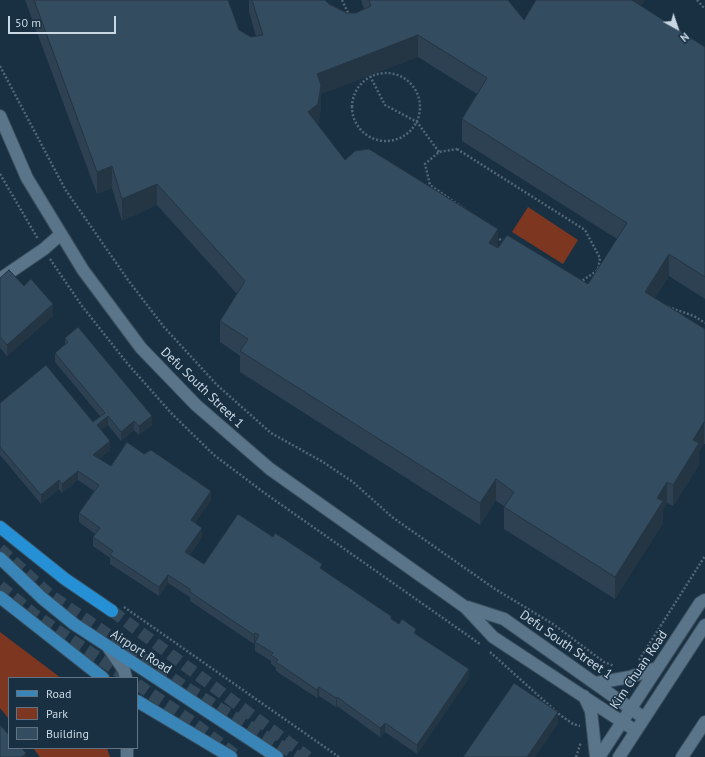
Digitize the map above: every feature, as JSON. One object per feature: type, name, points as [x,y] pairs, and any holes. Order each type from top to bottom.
[{"type":"highway","points":[[0,527],[65,579],[118,608]]},
{"type":"main road","name":"Airport Road","points":[[0,558],[59,613],[108,647],[277,757]]},
{"type":"main road","points":[[0,597],[102,677]]},
{"type":"main road","points":[[138,703],[231,757]]},
{"type":"street","name":"Defu South Street 1","points":[[0,116],[27,178],[83,270],[141,348],[196,405],[270,469],[465,607],[493,637],[636,731]]},
{"type":"street","points":[[0,279],[44,249],[61,234]]},
{"type":"street","name":"Kim Chuan Road","points":[[599,757],[700,603],[705,600]]},
{"type":"street","name":"Defu South Street 1","points":[[465,607],[504,619],[644,718]]},
{"type":"street","points":[[619,757],[705,626],[690,618]]},
{"type":"street","points":[[108,647],[124,670],[126,677]]},
{"type":"street","points":[[596,683],[630,677],[658,668]]},
{"type":"street","points":[[584,696],[591,711],[596,757]]},
{"type":"street","points":[[682,757],[705,722]]},
{"type":"path","points":[[342,0],[352,21]]},
{"type":"path","points":[[697,0],[705,9]]},
{"type":"path","points":[[0,66],[65,189],[128,280],[164,327],[217,385],[271,433],[322,462],[353,482],[392,517],[489,584],[553,624],[604,662],[620,668]]},
{"type":"path","points":[[391,74],[401,77],[410,83],[416,91],[420,101],[420,112],[417,122],[411,131],[401,138],[390,142],[378,141],[367,136],[358,128],[353,118],[352,106],[354,94],[361,84],[370,76],[391,74]]},
{"type":"path","points":[[370,76],[385,105],[417,122],[439,152]]},
{"type":"path","points":[[457,149],[585,230],[600,258],[598,270],[582,281],[568,282],[496,237],[493,229],[430,185],[425,164],[439,152],[457,149]]},
{"type":"path","points":[[598,270],[603,273]]},
{"type":"path","points":[[666,307],[694,316],[705,323]]},
{"type":"path","points":[[636,664],[705,556]]},
{"type":"path","points":[[118,608],[339,757]]},
{"type":"green space","points":[[528,207],[578,240],[563,264],[512,232]]},
{"type":"green space","points":[[0,632],[60,677],[8,677],[8,718],[0,708]]},
{"type":"green space","points":[[34,749],[107,749],[110,757],[40,757]]},
{"type":"building","points":[[34,0],[228,0],[239,30],[251,37],[263,35],[252,0],[325,0],[329,4],[347,13],[356,13],[371,6],[369,0],[508,0],[524,20],[536,0],[632,0],[705,47],[705,277],[669,254],[645,292],[705,329],[705,423],[704,422],[693,440],[699,443],[673,485],[667,482],[657,498],[663,501],[615,577],[504,507],[514,492],[496,479],[480,503],[240,351],[248,339],[220,321],[245,281],[157,184],[122,199],[112,166],[97,172]],"holes":[[[418,35],[487,78],[462,119],[627,223],[588,284],[507,235],[498,248],[489,243],[498,229],[369,149],[355,151],[345,160],[308,112],[318,104],[321,85],[317,74]]]},
{"type":"building","points":[[9,270],[24,286],[31,279],[53,304],[7,345],[0,337],[0,278]]},
{"type":"building","points":[[78,327],[152,416],[139,426],[134,421],[121,432],[108,416],[97,425],[110,441],[93,455],[111,466],[127,442],[144,454],[151,450],[211,491],[191,520],[202,528],[185,552],[204,564],[238,514],[273,537],[275,533],[322,564],[320,568],[391,616],[391,619],[399,624],[402,619],[416,629],[414,633],[469,669],[417,745],[385,723],[380,728],[337,697],[336,698],[319,687],[317,690],[276,662],[278,660],[271,655],[273,653],[255,642],[259,635],[255,633],[254,635],[190,592],[190,589],[168,575],[159,587],[110,555],[113,551],[93,537],[100,528],[79,513],[99,485],[78,471],[62,484],[59,480],[41,495],[0,447],[0,403],[46,365],[93,422],[105,413],[55,353],[68,342],[65,338]]},
{"type":"building","points":[[514,683],[558,712],[527,757],[463,757]]},
{"type":"building","points":[[0,725],[8,734],[8,749],[22,749],[26,753],[22,757],[0,757]]},
{"type":"tunnel","points":[[0,549],[50,595],[185,687],[299,757]]},
{"type":"tunnel","points":[[0,586],[35,615],[127,677]]},
{"type":"tunnel","points":[[112,611],[308,757]]},
{"type":"tunnel","points":[[138,685],[192,722],[238,757]]}]
